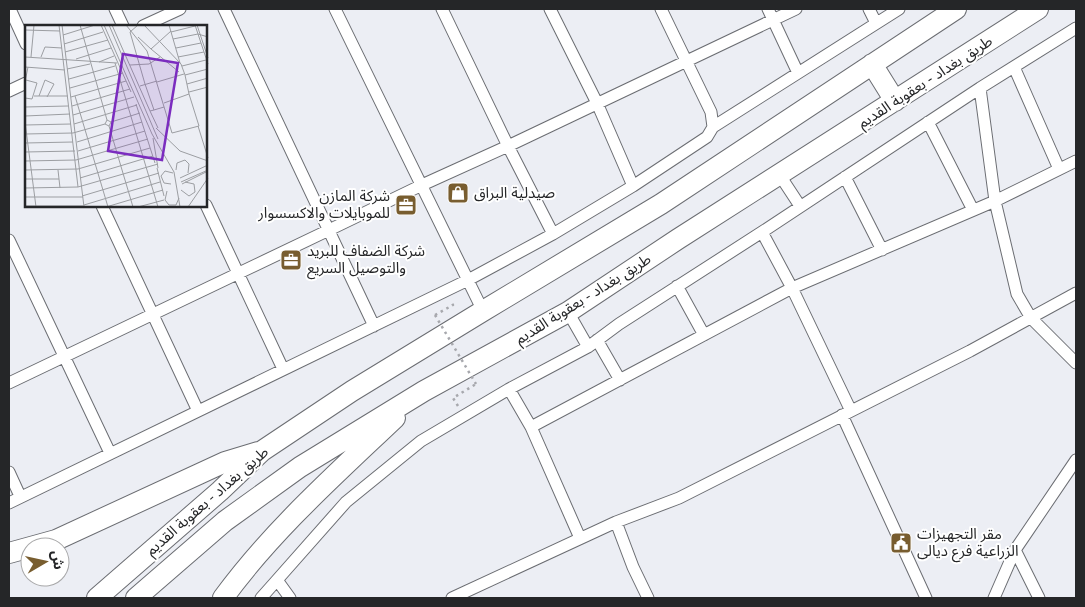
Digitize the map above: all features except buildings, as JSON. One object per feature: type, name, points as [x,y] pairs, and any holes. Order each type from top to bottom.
[{"type":"highway","name":"طريق بغداد - بعقوبة القديم","points":[[96,598],[220,491],[262,451],[352,391],[661,204],[956,9]]},
{"type":"highway","name":"طريق بغداد - بعقوبة القديم","points":[[143,592],[225,521],[300,467],[424,391],[568,312],[779,174],[1038,9]]},
{"type":"highway","points":[[872,64],[894,101]]},
{"type":"highway","points":[[223,598],[273,537],[312,497],[424,391]]},
{"type":"highway","points":[[9,553],[56,540],[225,462],[262,451]]},
{"type":"street","points":[[10,9],[25,42]]},
{"type":"street","points":[[115,9],[123,25]]},
{"type":"street","points":[[145,25],[180,9]]},
{"type":"street","points":[[224,9],[374,326]]},
{"type":"street","points":[[335,9],[484,311]]},
{"type":"street","points":[[442,9],[553,234]]},
{"type":"street","points":[[550,9],[597,103],[632,186]]},
{"type":"street","points":[[661,9],[711,112],[713,127]]},
{"type":"street","points":[[768,9],[798,73]]},
{"type":"street","points":[[9,383],[422,185],[796,9]]},
{"type":"street","points":[[869,9],[876,23]]},
{"type":"street","points":[[9,503],[468,280],[553,234],[632,186],[707,137],[713,127],[899,9]]},
{"type":"street","points":[[261,598],[346,502],[421,441],[592,343],[980,88],[1076,28]]},
{"type":"street","points":[[1014,67],[1059,169]]},
{"type":"street","points":[[9,91],[25,83]]},
{"type":"street","points":[[980,88],[995,201],[1017,294],[1031,318],[1076,363]]},
{"type":"street","points":[[928,122],[973,210]]},
{"type":"street","points":[[532,427],[792,288],[995,201],[1076,161]]},
{"type":"street","points":[[779,174],[800,206]]},
{"type":"street","points":[[845,177],[882,250]]},
{"type":"street","points":[[103,208],[198,411]]},
{"type":"street","points":[[207,208],[284,369]]},
{"type":"street","points":[[762,232],[792,288],[926,598]]},
{"type":"street","points":[[9,240],[110,453]]},
{"type":"street","points":[[677,286],[704,335]]},
{"type":"street","points":[[452,598],[616,522],[679,498],[751,463],[970,351],[1076,293]]},
{"type":"street","points":[[568,312],[620,380]]},
{"type":"street","points":[[509,390],[532,427],[580,538]]},
{"type":"street","points":[[994,598],[1015,550],[1076,460]]},
{"type":"street","points":[[9,472],[20,496]]},
{"type":"street","points":[[616,522],[633,567],[648,598]]},
{"type":"street","points":[[1015,550],[1039,598]]},
{"type":"street","points":[[277,580],[290,598]]},
{"type":"path","points":[[453,305],[435,315],[476,384],[454,398]]},
{"type":"place","name":"صيدلية البراق","points":[[458,193]]},
{"type":"place","name":"شركة المازن للموبايلات والاكسسوار","points":[[406,205]]},
{"type":"place","name":"شركة الضفاف للبريد والتوصيل السريع","points":[[291,260]]},
{"type":"place","name":"مقر التجهيزات الزراعية فرع ديالى","points":[[901,543]]}]
